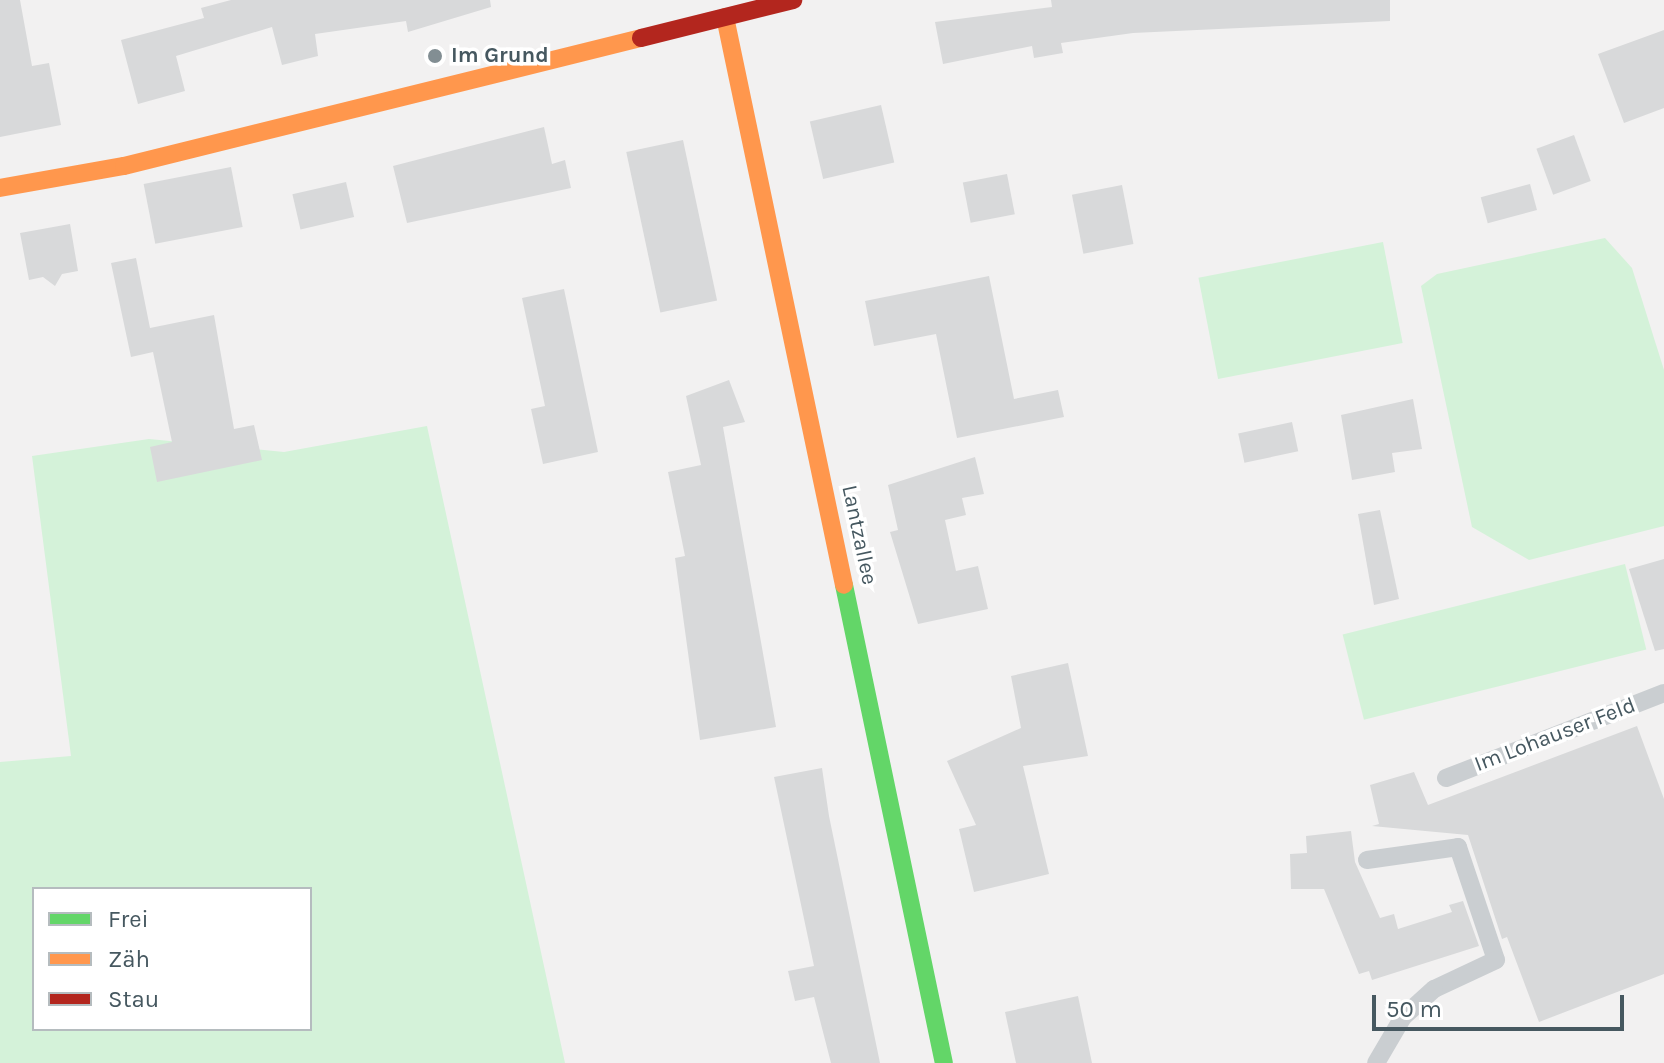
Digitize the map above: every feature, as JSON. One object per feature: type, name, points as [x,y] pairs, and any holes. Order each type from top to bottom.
[{"type":"street","points":[[0,188],[124,166],[793,0]]},
{"type":"street","name":"Lantzallee","points":[[725,17],[944,1063]]},
{"type":"lane","name":"Im Lohauser Feld","points":[[1446,778],[1664,693]]},
{"type":"lane","points":[[1367,860],[1458,847],[1496,960],[1434,989],[1403,1017],[1376,1063]]},
{"type":"green space","points":[[1605,238],[1632,268],[1664,370],[1664,526],[1529,560],[1472,527],[1421,286],[1437,274]]},
{"type":"green space","points":[[1383,242],[1403,343],[1218,379],[1198,278]]},
{"type":"green space","points":[[427,426],[565,1063],[0,1063],[0,762],[71,756],[32,456],[149,439],[284,452]]},
{"type":"green space","points":[[1625,564],[1646,649],[1364,720],[1343,634]]},
{"type":"building","points":[[0,0],[20,0],[32,66],[49,63],[61,125],[0,137]]},
{"type":"building","points":[[231,0],[490,0],[491,7],[408,32],[406,21],[315,34],[318,56],[282,65],[272,27],[176,56],[185,91],[138,104],[121,40],[204,18],[201,8]]},
{"type":"building","points":[[1051,0],[1390,0],[1390,21],[1133,33],[1061,43],[1063,53],[1034,58],[1032,46],[943,64],[935,22],[1052,7]]},
{"type":"building","points":[[1664,30],[1664,108],[1624,123],[1598,54]]},
{"type":"building","points":[[881,105],[894,162],[823,179],[810,121]]},
{"type":"building","points":[[544,127],[552,164],[565,160],[571,188],[407,223],[393,166]]},
{"type":"building","points":[[1574,135],[1591,181],[1553,195],[1536,149]]},
{"type":"building","points":[[683,140],[717,300],[660,312],[626,152]]},
{"type":"building","points":[[231,167],[243,227],[155,244],[144,184]]},
{"type":"building","points":[[1007,174],[1015,214],[971,223],[963,183]]},
{"type":"building","points":[[346,182],[354,217],[301,229],[292,194]]},
{"type":"building","points":[[1530,184],[1537,210],[1488,223],[1481,197]]},
{"type":"building","points":[[1122,185],[1133,244],[1083,254],[1072,195]]},
{"type":"building","points":[[70,224],[78,271],[62,274],[55,286],[43,277],[29,280],[20,233]]},
{"type":"building","points":[[136,258],[150,328],[214,315],[234,429],[254,425],[262,460],[157,482],[150,447],[172,442],[153,352],[131,357],[111,263]]},
{"type":"building","points":[[989,276],[1014,399],[1058,390],[1064,417],[957,438],[936,334],[874,346],[865,301]]},
{"type":"building","points":[[564,289],[598,452],[543,464],[531,409],[545,406],[522,298]]},
{"type":"building","points":[[729,380],[745,422],[723,427],[776,727],[700,740],[675,558],[685,556],[668,472],[701,465],[686,396]]},
{"type":"building","points":[[1413,399],[1422,449],[1392,453],[1395,472],[1352,480],[1341,415]]},
{"type":"building","points":[[1292,422],[1298,451],[1244,463],[1238,433]]},
{"type":"building","points":[[975,457],[984,494],[962,498],[966,515],[945,520],[956,571],[978,566],[988,609],[918,624],[890,532],[898,530],[888,485]]},
{"type":"building","points":[[1380,510],[1399,599],[1374,605],[1358,514]]},
{"type":"building","points":[[1664,559],[1664,649],[1655,651],[1629,569]]},
{"type":"building","points":[[1068,663],[1088,756],[1023,766],[1049,874],[974,892],[959,829],[976,825],[947,761],[1021,728],[1011,676]]},
{"type":"building","points":[[1637,726],[1664,799],[1664,974],[1539,1022],[1507,937],[1502,939],[1468,835],[1372,826],[1379,824],[1370,785],[1414,772],[1428,805]]},
{"type":"building","points":[[822,768],[880,1063],[831,1063],[814,997],[795,1001],[788,971],[814,966],[774,777]]},
{"type":"building","points":[[1351,831],[1355,862],[1380,918],[1394,914],[1398,929],[1452,912],[1449,905],[1463,901],[1479,946],[1372,980],[1369,971],[1359,974],[1324,889],[1291,889],[1290,854],[1307,853],[1306,836]]},
{"type":"building","points":[[1078,996],[1092,1063],[1016,1063],[1005,1012]]},
{"type":"traffic: fast","points":[[844,585],[944,1063]]},
{"type":"traffic: slow","points":[[725,17],[844,585]]},
{"type":"traffic: slow","points":[[0,188],[124,166],[641,38]]},
{"type":"traffic: jam","points":[[641,38],[793,0]]},
{"type":"place","name":"Im Grund","points":[[435,56]]}]
